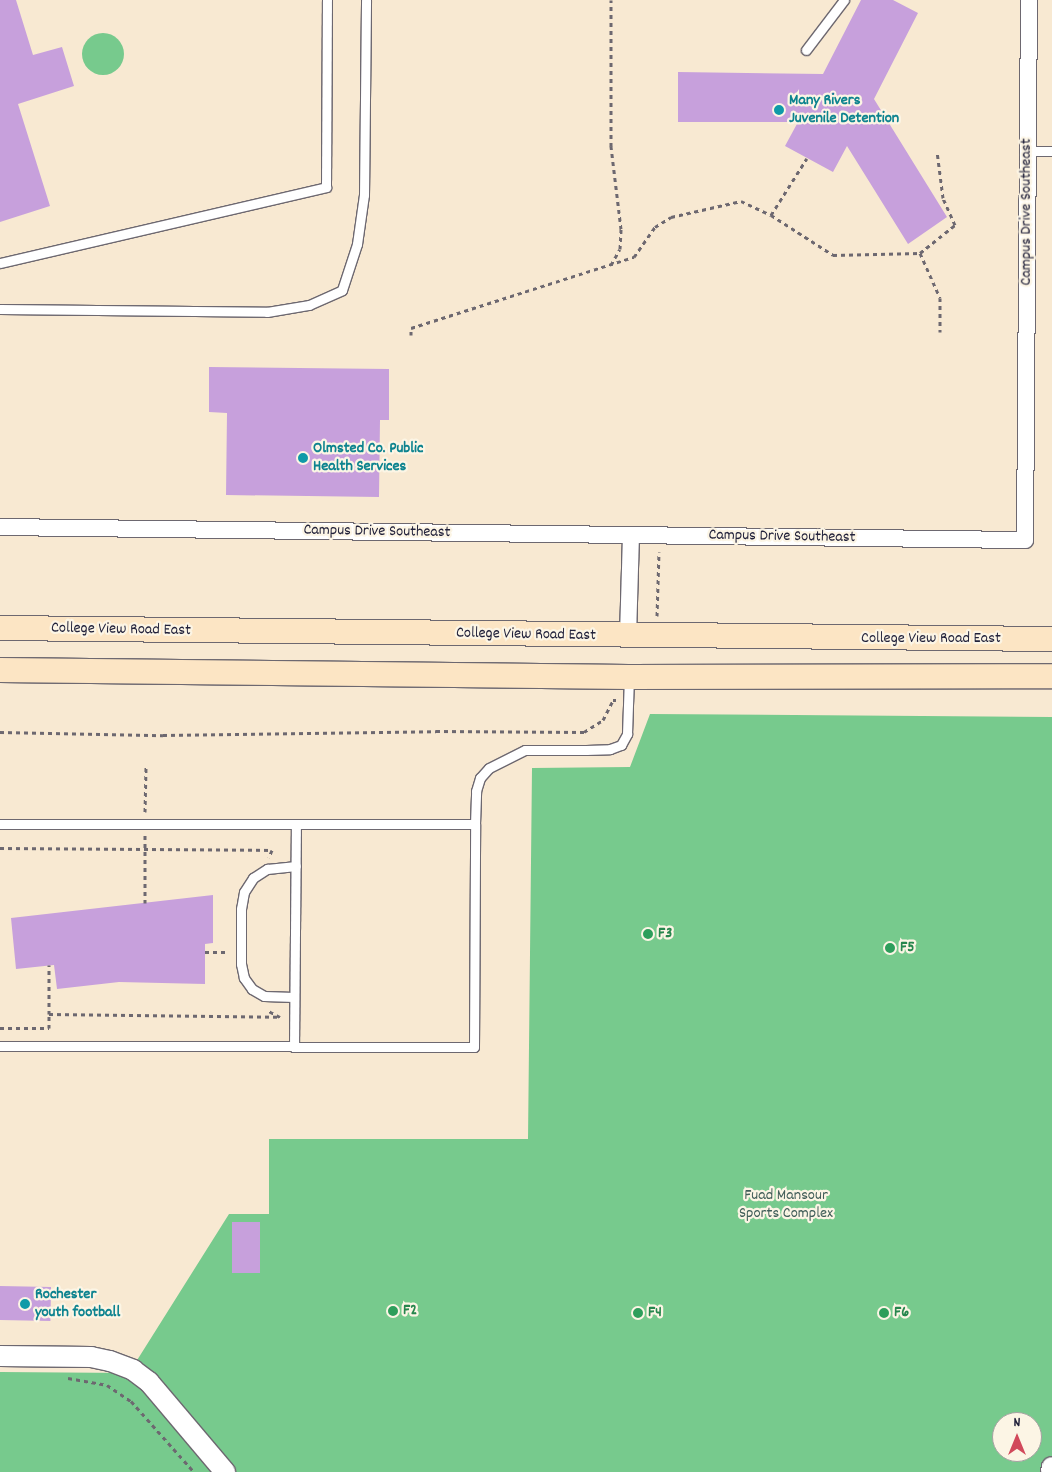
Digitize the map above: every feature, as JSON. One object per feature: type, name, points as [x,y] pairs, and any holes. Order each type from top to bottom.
[{"type":"main road","name":"College View Road East","points":[[0,628],[1052,639]]},
{"type":"main road","points":[[0,670],[629,688],[1052,676]]},
{"type":"street","name":"Campus Drive Southeast","points":[[0,527],[1025,540],[1029,0]]},
{"type":"street","points":[[628,636],[631,536]]},
{"type":"street","points":[[0,1356],[91,1357],[110,1361],[132,1370],[149,1382],[225,1472]]},
{"type":"street","points":[[1050,1472],[1052,1468]]},
{"type":"lane","points":[[0,263],[326,187],[327,0]]},
{"type":"lane","points":[[0,309],[267,312],[309,306],[342,290],[357,244],[364,194],[366,0]]},
{"type":"lane","points":[[806,50],[844,0]]},
{"type":"lane","points":[[1028,151],[1052,151]]},
{"type":"lane","points":[[0,1046],[474,1047],[475,824],[476,791],[480,778],[489,768],[525,750],[610,749],[621,744],[628,734],[629,688]]},
{"type":"lane","points":[[0,824],[475,824]]},
{"type":"lane","points":[[294,1047],[296,824]]},
{"type":"lane","points":[[294,997],[264,996],[252,990],[244,978],[242,908],[244,892],[253,878],[267,869],[296,866]]},
{"type":"path","points":[[610,266],[620,249],[621,229],[612,146],[612,0]]},
{"type":"path","points":[[411,336],[411,328],[634,257],[655,227],[671,217],[741,201],[771,215],[833,254],[920,253],[955,224],[943,198],[937,151]]},
{"type":"path","points":[[771,215],[807,158]]},
{"type":"path","points":[[920,253],[940,298],[940,332]]},
{"type":"path","points":[[657,615],[659,536]]},
{"type":"path","points":[[0,732],[163,735],[436,731],[584,732],[603,720],[613,700],[629,688]]},
{"type":"path","points":[[0,848],[272,850],[268,858],[260,861]]},
{"type":"path","points":[[228,943],[228,960]]},
{"type":"path","points":[[205,952],[242,952]]},
{"type":"path","points":[[0,1028],[49,1028],[49,965]]},
{"type":"path","points":[[49,1014],[280,1017],[264,1008]]},
{"type":"path","points":[[62,1378],[107,1385],[131,1401],[194,1472]]},
{"type":"green space","points":[[103,33],[118,39],[124,54],[118,69],[103,75],[88,69],[82,54],[88,39]]},
{"type":"green space","name":"Fuad Mansour Sports Complex","points":[[650,714],[1052,717],[1052,1472],[0,1472],[0,1372],[129,1373],[229,1214],[269,1214],[269,1139],[528,1139],[532,768],[630,767]]},
{"type":"building","points":[[0,0],[16,0],[33,55],[62,47],[74,86],[18,104],[50,206],[0,222]]},
{"type":"building","name":"Many Rivers Juvenile Detention","points":[[861,0],[893,0],[918,13],[874,99],[947,217],[908,244],[847,146],[833,172],[785,146],[798,122],[678,122],[678,72],[823,74]]},
{"type":"building","name":"Olmsted Co. Public Health Services","points":[[209,367],[389,369],[389,420],[380,420],[379,497],[226,495],[227,413],[209,412]]},
{"type":"building","points":[[213,895],[213,943],[205,944],[205,984],[119,982],[57,989],[54,965],[16,969],[11,918]]},
{"type":"building","points":[[232,1222],[260,1222],[260,1273],[232,1273]]},
{"type":"building","name":"Rochester youth football","points":[[0,1286],[51,1287],[50,1321],[0,1320]]},
{"type":"place","name":"Many Rivers Juvenile Detention","points":[[779,110]]},
{"type":"place","name":"Olmsted Co. Public Health Services","points":[[303,458]]},
{"type":"place","name":"F3","points":[[648,934]]},
{"type":"place","name":"F5","points":[[890,948]]},
{"type":"place","name":"Rochester youth football","points":[[25,1304]]},
{"type":"place","name":"F2","points":[[393,1311]]},
{"type":"place","name":"F4","points":[[638,1313]]},
{"type":"place","name":"F6","points":[[884,1313]]}]
